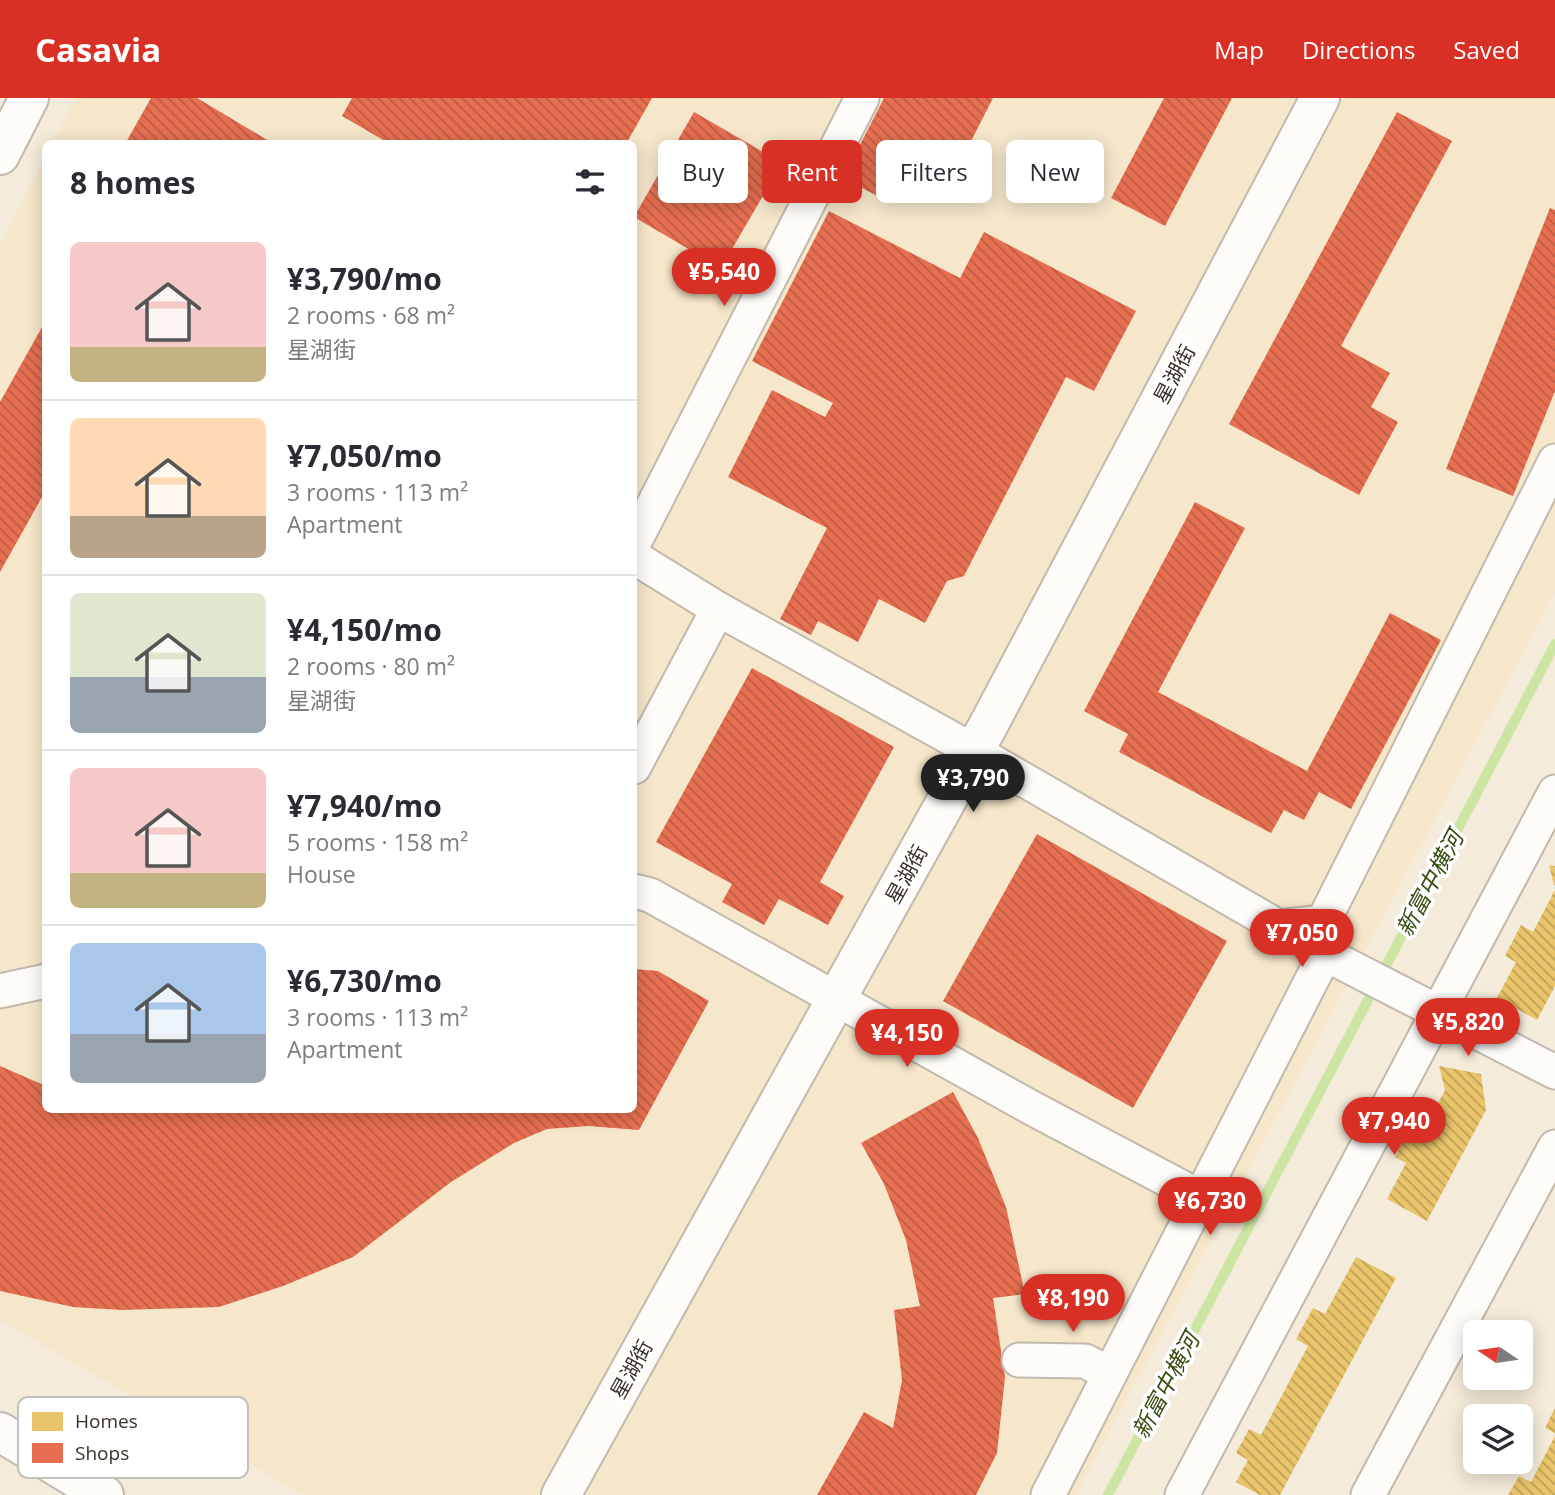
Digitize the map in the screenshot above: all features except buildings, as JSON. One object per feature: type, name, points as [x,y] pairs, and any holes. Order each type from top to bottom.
[{"type":"street","points":[[0,155],[29,98]]},
{"type":"street","points":[[637,537],[862,98]]},
{"type":"street","name":"星湖街","points":[[561,1495],[974,751],[1320,98]]},
{"type":"street","points":[[637,559],[718,609],[974,751],[1279,927],[1300,925],[1324,922],[1555,461]]},
{"type":"street","points":[[637,761],[718,609]]},
{"type":"street","points":[[1182,1495],[1440,1014],[1555,792]]},
{"type":"street","points":[[637,892],[650,895],[1200,1197]]},
{"type":"street","points":[[1300,925],[1334,959],[1555,1072]]},
{"type":"street","points":[[1048,1495],[1200,1197],[1334,959]]},
{"type":"street","points":[[0,991],[42,982]]},
{"type":"street","points":[[1368,1495],[1555,1147]]},
{"type":"street","points":[[1019,1360],[1085,1362],[1110,1374]]},
{"type":"street","points":[[0,1432],[18,1443]]},
{"type":"street","points":[[76,1478],[104,1495]]},
{"type":"shaded area","points":[[76,98],[1555,98],[1555,592],[1076,1495],[303,1495],[248,1463],[248,1397],[133,1397],[0,1320],[0,245],[42,163],[42,1113],[637,1113],[637,140],[54,140]]},
{"type":"waterway","name":"新富中横河","points":[[1108,1495],[1555,644]]}]
